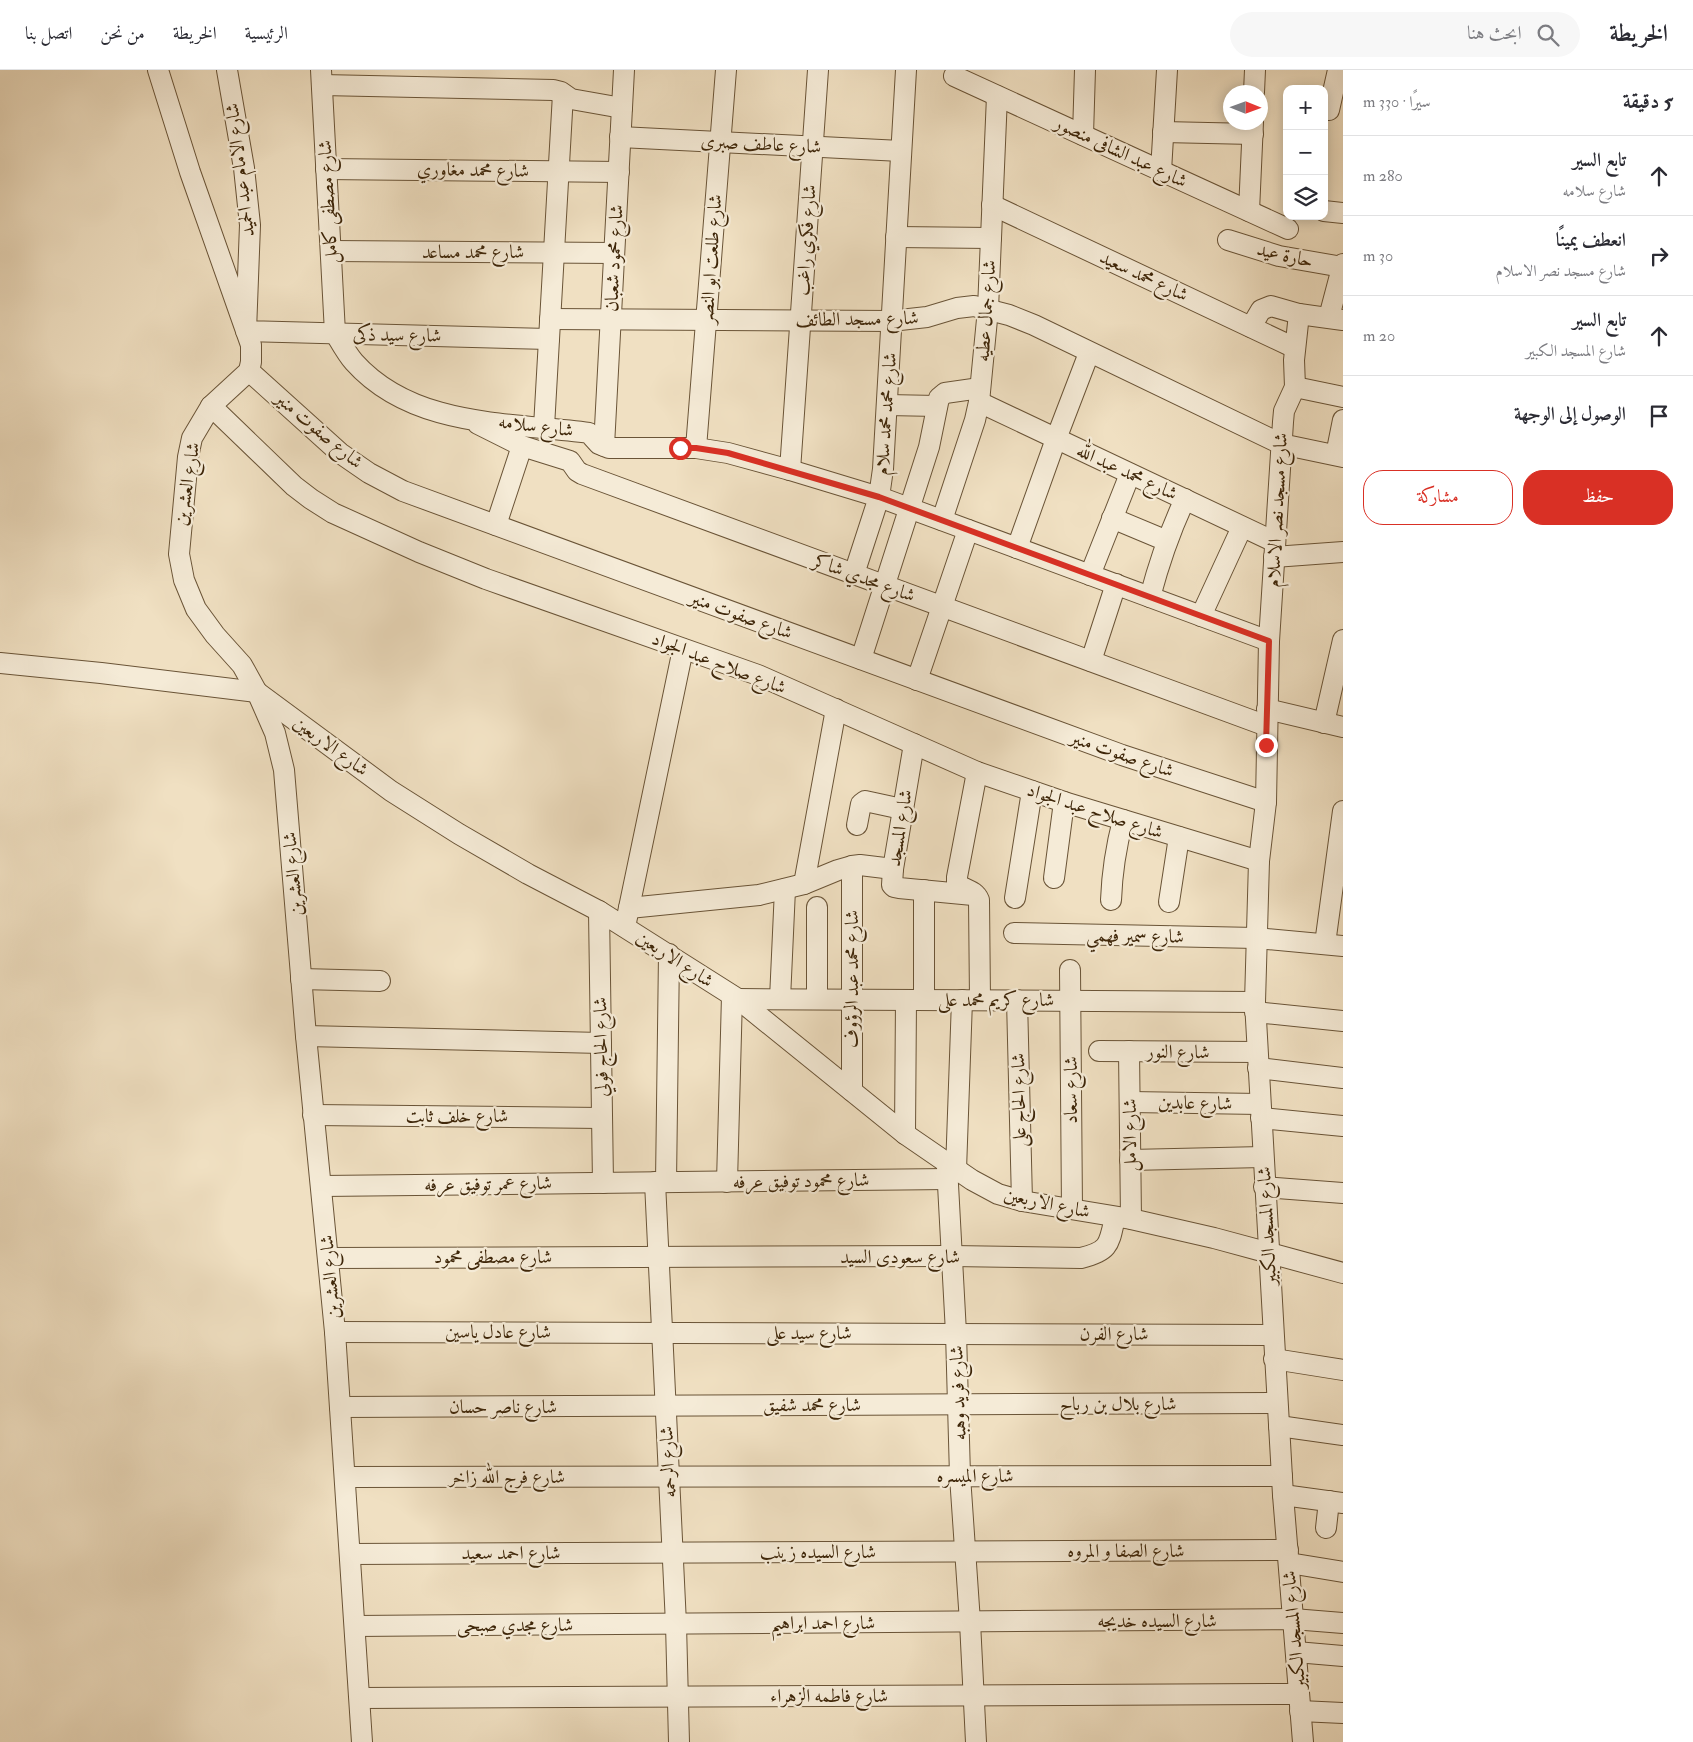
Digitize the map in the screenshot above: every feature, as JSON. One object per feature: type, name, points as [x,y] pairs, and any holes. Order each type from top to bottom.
[{"type":"street","points":[[158,70],[190,172],[251,345],[249,371]]},
{"type":"street","name":"شارع الامام عبد الحميد","points":[[227,70],[244,168],[250,225],[246,331]]},
{"type":"street","name":"شارع محمود شعبان","points":[[604,446],[624,70]]},
{"type":"street","name":"شارع طلعت ابو النصر","points":[[696,448],[726,70]]},
{"type":"street","name":"شارع فكري راغب","points":[[790,470],[818,70]]},
{"type":"street","name":"شارع محمد محمد سلام","points":[[854,574],[879,497],[885,452],[906,70]]},
{"type":"street","points":[[1083,135],[1085,70]]},
{"type":"street","points":[[1161,171],[1167,70]]},
{"type":"street","points":[[1254,85],[1255,70]]},
{"type":"street","points":[[1332,111],[1338,70]]},
{"type":"street","name":"شارع عبد الشافى منصور","points":[[954,76],[1288,229]]},
{"type":"street","points":[[322,77],[553,90],[571,99],[622,108]]},
{"type":"street","name":"شارع مصطفى كامل","points":[[322,77],[335,333]]},
{"type":"street","points":[[544,427],[563,94]]},
{"type":"street","name":"شارع جمال عطيه","points":[[942,520],[975,420],[979,395],[988,309],[997,96]]},
{"type":"street","points":[[1164,132],[1223,129]]},
{"type":"street","points":[[1249,211],[1253,130]]},
{"type":"street","name":"شارع عاطف صبرى","points":[[620,138],[901,151]]},
{"type":"street","name":"شارع محمد مغاوري","points":[[326,168],[619,172]]},
{"type":"street","name":"شارع محمد سعيد","points":[[992,205],[1295,348]]},
{"type":"street","points":[[1328,211],[1343,213]]},
{"type":"street","points":[[896,237],[991,238]]},
{"type":"street","name":"حارة عيد","points":[[1228,240],[1279,256],[1343,265]]},
{"type":"street","name":"شارع محمد مساعد","points":[[331,251],[614,253]]},
{"type":"street","points":[[1251,327],[1261,310],[1271,306],[1299,314],[1336,318],[1343,265]]},
{"type":"street","name":"شارع مسجد الطائف","points":[[550,329],[611,319],[891,321],[927,318],[957,308],[974,306],[1034,325],[1088,353],[1281,444],[1340,456]]},
{"type":"street","name":"شارع مسجد نصر الاسلام","points":[[1267,718],[1269,641],[1281,444],[1284,411],[1295,387],[1295,348],[1299,314]]},
{"type":"street","name":"شارع سيد ذكى","points":[[246,331],[335,333],[550,329]]},
{"type":"street","name":"شارع سلامه","points":[[335,333],[354,361],[374,380],[401,399],[420,407],[442,414],[589,433],[599,444],[614,449],[696,448],[728,453],[790,470],[910,508],[1269,641]]},
{"type":"street","points":[[1017,548],[1088,353]]},
{"type":"street","name":"شارع العشرين","points":[[249,371],[211,406],[192,438],[188,457],[179,554],[184,580],[196,609],[215,635],[242,664],[257,692],[275,732],[284,770],[313,1115],[322,1186],[335,1332],[362,1742]]},
{"type":"street","name":"شارع صفوت منير","points":[[249,371],[340,453],[369,473],[402,491],[1122,755],[1266,802]]},
{"type":"street","points":[[1295,387],[1343,398]]},
{"type":"street","points":[[861,659],[932,437],[939,398],[945,393],[979,395]]},
{"type":"street","name":"شارع محمد عبد الله","points":[[979,395],[1056,439],[1242,527],[1275,549]]},
{"type":"street","points":[[887,405],[938,406]]},
{"type":"street","name":"شارع صلاح عبد الجواد","points":[[211,406],[294,486],[311,499],[332,513],[419,552],[486,579],[758,675],[977,772],[1064,802],[1259,861]]},
{"type":"street","name":"شارع مجدي شاكر","points":[[468,418],[503,438],[570,461],[577,471],[582,474],[1091,661],[1267,718],[1334,725]]},
{"type":"street","points":[[1340,456],[1343,420]]},
{"type":"street","points":[[496,525],[522,446]]},
{"type":"street","points":[[1090,575],[1130,474]]},
{"type":"street","points":[[1150,597],[1166,541],[1184,499]]},
{"type":"street","points":[[1112,518],[1166,541]]},
{"type":"street","points":[[1200,616],[1242,527]]},
{"type":"street","points":[[917,680],[968,530]]},
{"type":"street","points":[[1275,549],[1343,552]]},
{"type":"street","points":[[1091,661],[1116,584]]},
{"type":"street","points":[[1334,725],[1343,640]]},
{"type":"street","points":[[683,648],[627,917],[759,895],[795,887],[852,866],[860,865],[893,869]]},
{"type":"street","name":"شارع الاربعين","points":[[0,664],[111,674],[257,692],[400,796],[459,834],[528,874],[599,911],[627,917],[670,954],[735,998],[950,1171],[998,1194],[1214,1238],[1343,1273]]},
{"type":"street","points":[[780,999],[795,887],[836,709]]},
{"type":"street","name":"شارع المسجد الكبير","points":[[1267,718],[1266,802],[1259,861],[1255,1007],[1282,1485],[1303,1742]]},
{"type":"street","name":"شارع المسجد","points":[[914,744],[902,809],[892,885],[894,887],[977,895]]},
{"type":"street","points":[[977,772],[956,876],[957,884],[977,895]]},
{"type":"street","points":[[1015,898],[1032,791]]},
{"type":"street","points":[[857,825],[861,804],[865,801],[902,809]]},
{"type":"street","points":[[1054,878],[1064,802]]},
{"type":"street","points":[[1334,945],[1343,811]]},
{"type":"street","points":[[1111,900],[1116,846],[1124,820]]},
{"type":"street","points":[[1170,902],[1179,837]]},
{"type":"street","name":"شارع محمد عبد الرؤوف","points":[[852,866],[852,1091]]},
{"type":"street","points":[[905,1134],[924,890]]},
{"type":"street","name":"شارع فريد وهبه","points":[[976,1742],[975,1695],[960,1476],[950,1171],[971,1000],[979,900],[977,895]]},
{"type":"street","points":[[816,907],[817,1000]]},
{"type":"street","name":"شارع الحاج فولي","points":[[599,911],[603,1183]]},
{"type":"street","name":"شارع سمير فهمي","points":[[1014,933],[1256,938],[1334,945]]},
{"type":"street","name":"شارع الرحمه","points":[[670,954],[658,1257],[676,1624],[679,1742]]},
{"type":"street","name":"شارع سعاد","points":[[1070,970],[1072,1209]]},
{"type":"street","points":[[301,979],[380,981]]},
{"type":"street","points":[[727,1182],[735,998]]},
{"type":"street","name":"شارع كريم محمد على","points":[[735,998],[1017,1000],[1255,1007],[1343,1021]]},
{"type":"street","name":"شارع الحاج على","points":[[1017,1000],[1022,1200]]},
{"type":"street","points":[[306,1036],[601,1043]]},
{"type":"street","name":"شارع النور","points":[[1100,1051],[1129,1051],[1258,1060],[1343,1078]]},
{"type":"street","name":"شارع الامل","points":[[1123,1218],[1130,1160],[1129,1051]]},
{"type":"street","name":"شارع عابدين","points":[[1130,1102],[1260,1111],[1343,1126]]},
{"type":"street","name":"شارع خلف ثابت","points":[[313,1115],[602,1118]]},
{"type":"street","points":[[1130,1160],[1263,1157]]},
{"type":"street","name":"شارع محمود توفيق عرفه","points":[[661,1182],[727,1182],[950,1171]]},
{"type":"street","name":"شارع عمر توفيق عرفه","points":[[322,1186],[661,1182]]},
{"type":"street","points":[[1264,1187],[1343,1193]]},
{"type":"street","name":"شارع سعودى السيد","points":[[658,1257],[952,1256],[1080,1258],[1104,1249],[1123,1218]]},
{"type":"street","name":"شارع مصطفى محمود","points":[[328,1258],[658,1257]]},
{"type":"street","name":"شارع عادل ياسين","points":[[335,1332],[662,1333]]},
{"type":"street","name":"شارع سيد على","points":[[662,1333],[956,1333]]},
{"type":"street","name":"شارع الفرن","points":[[956,1333],[1273,1335]]},
{"type":"street","points":[[1274,1359],[1343,1370]]},
{"type":"street","name":"شارع بلال بن رباح","points":[[958,1404],[1277,1403]]},
{"type":"street","name":"شارع محمد شفيق","points":[[666,1406],[958,1404]]},
{"type":"street","name":"شارع ناصر حسان","points":[[340,1408],[666,1406]]},
{"type":"street","points":[[1279,1426],[1343,1436]]},
{"type":"street","name":"شارع الميسره","points":[[669,1477],[960,1476],[1282,1485],[1336,1502]]},
{"type":"street","name":"شارع فرج الله زاخر","points":[[345,1477],[669,1477]]},
{"type":"street","points":[[1326,1528],[1336,1502]]},
{"type":"street","name":"شارع السيده زينب","points":[[672,1553],[964,1552]]},
{"type":"street","name":"شارع الصفا و المروه","points":[[964,1552],[1288,1557],[1343,1572]]},
{"type":"street","name":"شارع احمد سعيد","points":[[350,1554],[672,1553]]},
{"type":"street","name":"شارع السيده خديجه","points":[[970,1622],[1293,1619],[1343,1624]]},
{"type":"street","name":"شارع احمد ابراهيم","points":[[676,1624],[970,1622]]},
{"type":"street","name":"شارع مجدي صبحى","points":[[355,1626],[676,1624]]},
{"type":"street","points":[[1296,1652],[1343,1656]]},
{"type":"street","name":"شارع فاطمه الزهراء","points":[[360,1698],[975,1695],[1300,1702],[1343,1713]]},
{"type":"route","points":[[680,448],[696,448],[728,453],[879,497],[1269,641],[1266,745]]}]
